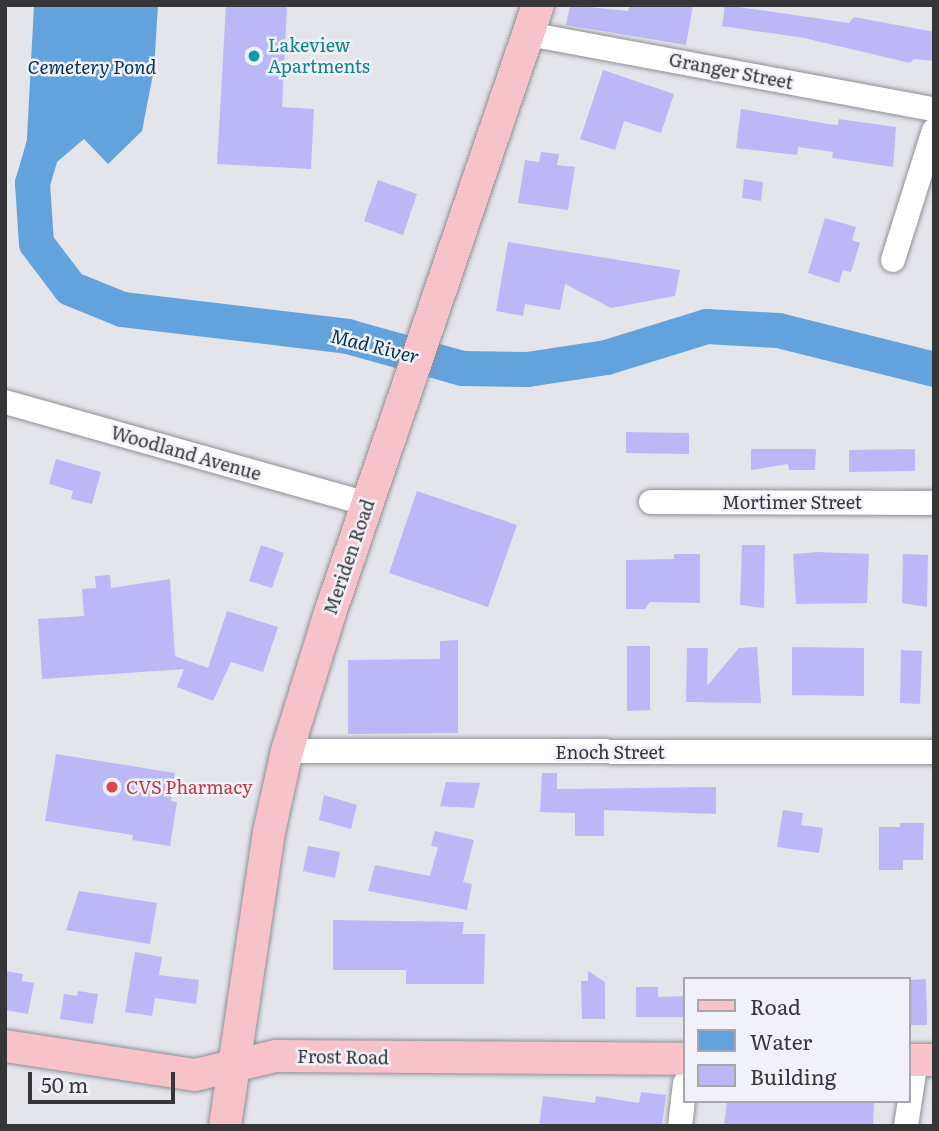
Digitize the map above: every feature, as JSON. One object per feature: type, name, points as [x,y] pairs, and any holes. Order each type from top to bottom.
[{"type":"main road","name":"Meriden Road","points":[[225,1126],[269,832],[287,751],[367,504],[533,20]]},
{"type":"main road","name":"Frost Road","points":[[5,1046],[186,1074],[276,1056],[684,1059]]},
{"type":"street","name":"Granger Street","points":[[533,20],[934,109]]},
{"type":"street","points":[[893,260],[934,130]]},
{"type":"street","name":"Woodland Avenue","points":[[5,402],[367,504]]},
{"type":"street","name":"Mortimer Street","points":[[651,502],[934,503]]},
{"type":"street","name":"Enoch Street","points":[[287,751],[934,752]]},
{"type":"street","points":[[911,1102],[920,1060]]},
{"type":"street","points":[[680,1126],[684,1092]]},
{"type":"street","points":[[906,1126],[911,1103]]},
{"type":"water","name":"Cemetery Pond","points":[[34,5],[158,5],[154,69],[142,131],[108,164],[84,139],[32,183],[25,176]]},
{"type":"building","name":"Lakeview Apartments","points":[[226,5],[287,5],[282,107],[314,109],[311,169],[217,164]]},
{"type":"building","points":[[570,5],[628,11],[630,5],[693,5],[686,45],[566,25]]},
{"type":"building","points":[[725,5],[849,23],[854,17],[934,32],[934,61],[914,59],[910,63],[804,38],[722,26]]},
{"type":"building","points":[[603,70],[674,94],[661,133],[624,121],[615,150],[580,139]]},
{"type":"building","points":[[741,109],[828,124],[838,125],[839,119],[896,127],[893,167],[832,158],[833,152],[798,147],[797,155],[736,148]]},
{"type":"building","points":[[541,152],[559,154],[557,165],[575,167],[568,210],[518,203],[525,160],[539,162]]},
{"type":"building","points":[[744,179],[763,182],[761,201],[742,198]]},
{"type":"building","points":[[378,180],[417,194],[403,235],[364,221]]},
{"type":"building","points":[[825,218],[856,227],[852,240],[860,243],[851,272],[843,270],[839,283],[808,273]]},
{"type":"building","points":[[508,242],[680,270],[675,296],[611,308],[565,284],[560,310],[525,304],[523,316],[496,311]]},
{"type":"building","points":[[626,432],[689,433],[689,454],[626,453]]},
{"type":"building","points":[[751,449],[816,449],[815,470],[789,470],[788,464],[751,470]]},
{"type":"building","points":[[915,449],[915,471],[849,472],[849,450]]},
{"type":"building","points":[[56,459],[101,472],[92,504],[71,499],[73,491],[49,484]]},
{"type":"building","points":[[417,491],[517,525],[488,607],[389,573]]},
{"type":"building","points":[[261,545],[284,553],[272,588],[249,581]]},
{"type":"building","points":[[742,545],[765,545],[764,608],[740,605]]},
{"type":"building","points":[[674,554],[700,554],[700,603],[650,602],[645,609],[626,609],[626,560],[674,559]]},
{"type":"building","points":[[793,554],[869,554],[867,603],[796,604]]},
{"type":"building","points":[[903,554],[928,555],[927,607],[902,603]]},
{"type":"building","points":[[110,575],[111,588],[170,579],[175,656],[208,668],[227,611],[278,627],[263,672],[231,662],[213,701],[177,687],[184,669],[42,679],[38,619],[84,616],[82,589],[96,588],[95,576]]},
{"type":"building","points":[[458,640],[458,733],[348,734],[348,660],[440,659],[440,641]]},
{"type":"building","points":[[627,646],[650,646],[650,710],[627,711]]},
{"type":"building","points":[[757,647],[761,703],[686,702],[687,648],[708,648],[707,686],[739,648]]},
{"type":"building","points":[[792,647],[864,648],[864,696],[792,695]]},
{"type":"building","points":[[901,650],[922,651],[920,704],[900,703]]},
{"type":"building","name":"CVS Pharmacy","points":[[56,754],[175,773],[171,801],[177,802],[170,846],[132,840],[133,835],[45,821]]},
{"type":"building","points":[[542,773],[557,773],[557,789],[716,787],[716,814],[604,810],[604,836],[575,836],[575,813],[540,812]]},
{"type":"building","points":[[446,782],[480,783],[474,808],[440,806]]},
{"type":"building","points":[[324,795],[357,805],[351,829],[319,820]]},
{"type":"building","points":[[783,810],[803,813],[801,825],[823,828],[819,853],[777,847]]},
{"type":"building","points":[[900,823],[924,823],[923,860],[903,860],[903,870],[879,870],[879,827],[900,827]]},
{"type":"building","points":[[435,831],[474,840],[463,882],[472,884],[467,910],[368,891],[375,865],[430,876],[438,847],[431,846]]},
{"type":"building","points":[[308,846],[340,852],[335,878],[303,871]]},
{"type":"building","points":[[79,891],[157,903],[150,944],[66,930]]},
{"type":"building","points":[[333,920],[464,922],[462,934],[485,934],[484,984],[406,984],[406,970],[333,970]]},
{"type":"building","points":[[135,952],[162,957],[159,975],[199,980],[196,1004],[155,998],[152,1016],[125,1012]]},
{"type":"building","points":[[5,971],[23,974],[22,981],[34,983],[28,1014],[5,1010]]},
{"type":"building","points":[[588,971],[605,982],[605,1019],[582,1019],[581,981],[588,981]]},
{"type":"building","points":[[926,979],[927,1025],[911,1025],[911,980]]},
{"type":"building","points":[[636,987],[658,987],[658,997],[684,996],[684,1017],[636,1017]]},
{"type":"building","points":[[78,991],[98,994],[93,1024],[60,1019],[64,994],[77,996]]},
{"type":"building","points":[[641,1092],[666,1095],[662,1126],[539,1126],[543,1096],[595,1103],[596,1096],[639,1103]]},
{"type":"building","points":[[727,1103],[874,1103],[873,1126],[724,1126]]},
{"type":"waterway","name":"Mad River","points":[[45,139],[32,183],[36,243],[70,288],[122,309],[347,336],[462,368],[527,369],[606,357],[706,326],[778,330],[934,369]]},
{"type":"place","name":"Lakeview Apartments","points":[[254,56]]},
{"type":"place","name":"CVS Pharmacy","points":[[112,787]]}]
